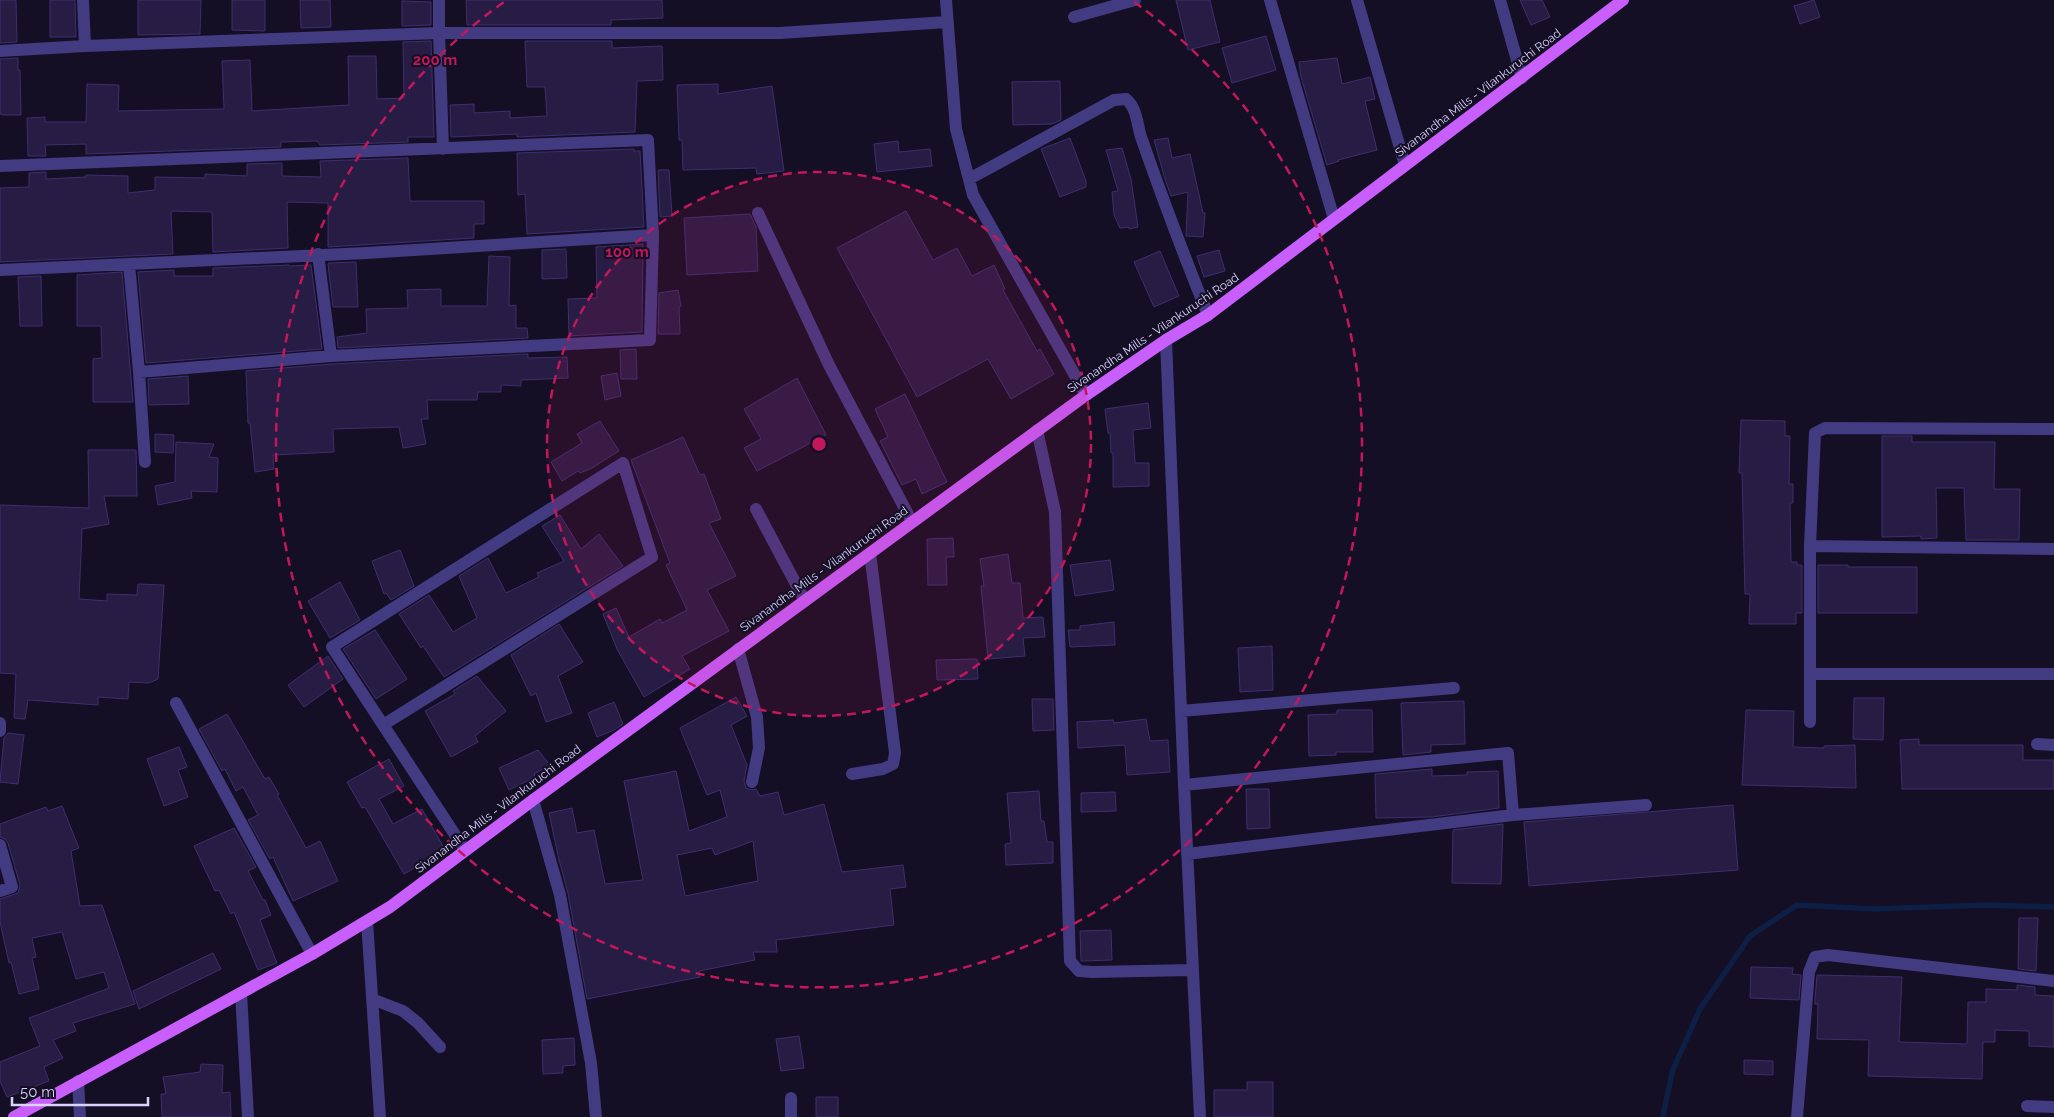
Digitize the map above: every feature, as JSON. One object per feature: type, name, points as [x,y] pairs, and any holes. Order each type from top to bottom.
[{"type":"main road","name":"Sivanandha Mills - Vilankuruchi Road","points":[[14,1117],[312,954],[390,907],[1037,430],[1166,340],[1208,315],[1623,0]]},
{"type":"street","points":[[83,0],[85,46]]},
{"type":"street","points":[[439,0],[443,149]]},
{"type":"street","points":[[946,0],[956,129],[973,195],[1086,395]]},
{"type":"street","points":[[1074,17],[1135,0]]},
{"type":"street","points":[[1270,0],[1334,219]]},
{"type":"street","points":[[1357,0],[1405,165]]},
{"type":"street","points":[[1500,0],[1522,78]]},
{"type":"street","points":[[0,51],[85,46],[439,33],[780,33],[947,22]]},
{"type":"street","points":[[969,179],[1114,100],[1126,99],[1133,105],[1139,130],[1170,222],[1208,315]]},
{"type":"street","points":[[0,166],[648,140],[653,236],[650,340],[331,356],[138,372]]},
{"type":"street","points":[[758,213],[829,365],[912,522]]},
{"type":"street","points":[[0,270],[653,236]]},
{"type":"street","points":[[318,254],[331,356]]},
{"type":"street","points":[[129,264],[145,462]]},
{"type":"street","points":[[1166,340],[1200,1117]]},
{"type":"street","points":[[1810,722],[1810,546],[1815,433],[1825,428],[2054,429]]},
{"type":"street","points":[[1037,430],[1055,512],[1070,961],[1079,971],[1092,972],[1193,970]]},
{"type":"street","points":[[383,725],[652,557],[623,463],[332,647],[383,725],[465,850]]},
{"type":"street","points":[[756,509],[804,600]]},
{"type":"street","points":[[1810,546],[2054,550]]},
{"type":"street","points":[[852,774],[884,769],[893,764],[895,754],[870,553]]},
{"type":"street","points":[[738,649],[757,717],[759,748],[752,782]]},
{"type":"street","points":[[1810,674],[2054,674]]},
{"type":"street","points":[[1181,711],[1454,688]]},
{"type":"street","points":[[176,703],[312,954]]},
{"type":"street","points":[[0,723],[0,731]]},
{"type":"street","points":[[2037,744],[2054,745]]},
{"type":"street","points":[[1184,785],[1508,753],[1513,815]]},
{"type":"street","points":[[533,800],[560,895],[590,1063],[596,1117]]},
{"type":"street","points":[[1187,854],[1513,815],[1646,804]]},
{"type":"street","points":[[0,845],[12,886],[0,890]]},
{"type":"street","points":[[367,921],[380,1117]]},
{"type":"street","points":[[1797,1117],[1810,972],[1815,958],[1828,955],[2054,981]]},
{"type":"street","points":[[241,993],[248,1117]]},
{"type":"street","points":[[372,999],[403,1011],[418,1023],[440,1047]]},
{"type":"street","points":[[78,1081],[80,1117]]},
{"type":"street","points":[[791,1098],[791,1117]]},
{"type":"street","points":[[2027,1106],[2054,1107]]},
{"type":"building","points":[[0,0],[16,0],[17,42],[0,43]]},
{"type":"building","points":[[50,0],[75,0],[76,37],[50,37]]},
{"type":"building","points":[[138,0],[201,0],[200,34],[138,35]]},
{"type":"building","points":[[232,0],[265,0],[265,31],[232,30]]},
{"type":"building","points":[[300,0],[330,0],[331,27],[301,28]]},
{"type":"building","points":[[466,0],[662,0],[663,18],[611,20],[611,25],[467,25]]},
{"type":"building","points":[[1176,0],[1210,0],[1220,42],[1188,50]]},
{"type":"building","points":[[1520,0],[1542,0],[1550,17],[1531,25]]},
{"type":"building","points":[[1814,0],[1820,17],[1800,24],[1794,6]]},
{"type":"building","points":[[402,1],[431,2],[431,25],[402,26]]},
{"type":"building","points":[[1266,36],[1276,70],[1232,83],[1222,48]]},
{"type":"building","points":[[431,41],[434,137],[408,137],[408,142],[320,145],[317,141],[281,142],[281,147],[86,154],[86,144],[45,145],[46,156],[28,156],[27,118],[45,117],[45,122],[86,122],[87,84],[119,85],[118,111],[224,109],[222,61],[250,60],[252,111],[349,105],[348,56],[376,56],[377,99],[404,98],[403,42]]},
{"type":"building","points":[[525,41],[612,41],[612,48],[662,46],[663,80],[637,81],[635,132],[517,137],[517,134],[451,137],[450,105],[474,104],[474,113],[510,111],[510,118],[547,116],[545,87],[527,87]]},
{"type":"building","points":[[18,58],[21,115],[3,115],[0,114],[0,59]]},
{"type":"building","points":[[1337,58],[1342,84],[1370,77],[1375,99],[1365,101],[1377,150],[1338,160],[1327,165],[1301,77],[1299,62]]},
{"type":"building","points":[[1060,81],[1061,120],[1052,124],[1013,125],[1012,82]]},
{"type":"building","points":[[718,84],[718,94],[772,86],[784,171],[757,174],[756,168],[683,170],[682,140],[679,140],[677,85]]},
{"type":"building","points":[[1070,138],[1086,181],[1086,187],[1060,197],[1041,149]]},
{"type":"building","points":[[1168,138],[1172,158],[1190,154],[1203,213],[1205,213],[1203,237],[1186,236],[1188,192],[1171,196],[1154,140]]},
{"type":"building","points":[[898,141],[899,152],[930,149],[932,166],[877,172],[874,144]]},
{"type":"building","points":[[1122,148],[1131,179],[1138,227],[1129,229],[1129,227],[1120,228],[1114,215],[1112,192],[1118,191],[1106,150]]},
{"type":"building","points":[[634,149],[634,151],[640,151],[644,227],[527,234],[525,194],[518,195],[517,153]]},
{"type":"building","points":[[408,158],[410,201],[484,201],[484,224],[474,224],[474,238],[328,247],[328,203],[287,202],[288,248],[213,252],[212,212],[171,211],[173,254],[0,262],[0,188],[29,187],[29,173],[46,172],[46,179],[86,177],[86,175],[128,176],[128,193],[155,190],[155,177],[205,178],[205,174],[247,176],[247,164],[282,163],[282,176],[321,177],[320,161]]},
{"type":"building","points":[[658,170],[669,170],[672,216],[660,217]]},
{"type":"building","points":[[906,211],[933,260],[957,248],[972,276],[994,265],[1005,289],[1003,290],[1037,351],[1040,349],[1054,374],[1011,399],[988,359],[917,397],[837,248]]},
{"type":"building","points":[[750,214],[756,227],[758,271],[687,275],[684,218]]},
{"type":"building","points":[[643,244],[642,332],[569,336],[568,299],[597,298],[596,247]]},
{"type":"building","points":[[566,249],[567,278],[542,279],[542,250]]},
{"type":"building","points":[[1219,250],[1225,271],[1204,277],[1197,256]]},
{"type":"building","points":[[1160,251],[1179,296],[1154,307],[1134,262]]},
{"type":"building","points":[[489,256],[510,257],[509,306],[516,305],[516,328],[527,328],[528,338],[338,348],[337,337],[367,333],[366,309],[408,308],[407,290],[441,289],[441,306],[487,306]]},
{"type":"building","points":[[356,262],[358,307],[333,307],[328,264]]},
{"type":"building","points":[[311,265],[322,349],[146,363],[138,272],[174,270],[174,276],[213,276],[213,268]]},
{"type":"building","points":[[122,272],[133,402],[93,402],[93,359],[102,358],[101,326],[77,326],[77,275]]},
{"type":"building","points":[[41,276],[42,326],[20,326],[18,277]]},
{"type":"building","points":[[678,290],[681,306],[679,307],[680,334],[658,334],[659,293]]},
{"type":"building","points":[[636,349],[637,379],[621,379],[620,350]]},
{"type":"building","points":[[528,354],[528,358],[567,357],[568,378],[521,380],[521,386],[501,385],[501,392],[478,392],[477,400],[427,400],[428,419],[421,419],[426,444],[403,448],[399,427],[333,429],[334,452],[273,455],[274,469],[255,472],[250,423],[248,423],[246,371],[332,364]]},
{"type":"building","points":[[617,373],[621,396],[605,400],[601,376]]},
{"type":"building","points":[[188,376],[189,404],[149,405],[148,379]]},
{"type":"building","points":[[797,378],[826,435],[757,471],[744,448],[761,439],[744,409]]},
{"type":"building","points":[[905,394],[947,482],[922,494],[916,479],[902,485],[880,441],[888,437],[875,409]]},
{"type":"building","points":[[1148,403],[1151,428],[1133,430],[1135,463],[1149,463],[1149,486],[1113,487],[1113,453],[1111,453],[1110,433],[1108,433],[1105,409]]},
{"type":"building","points":[[1741,420],[1785,421],[1785,436],[1790,436],[1789,484],[1793,484],[1793,503],[1790,503],[1791,562],[1797,562],[1797,565],[1802,565],[1802,613],[1796,613],[1796,624],[1749,624],[1750,594],[1745,594],[1742,473],[1739,473]]},
{"type":"building","points":[[600,421],[619,451],[592,468],[580,473],[578,471],[562,481],[551,462],[582,443],[577,434]]},
{"type":"building","points":[[155,434],[174,435],[173,453],[155,452]]},
{"type":"building","points":[[1882,436],[1912,436],[1912,442],[1995,442],[1994,489],[2020,489],[2019,540],[1966,540],[1964,488],[1936,488],[1937,538],[1921,539],[1921,536],[1882,537]]},
{"type":"building","points":[[683,437],[700,475],[704,474],[721,519],[709,523],[736,576],[707,590],[729,631],[682,656],[690,669],[644,697],[617,649],[603,614],[616,608],[629,637],[660,619],[662,623],[687,610],[666,565],[670,563],[631,460]]},
{"type":"building","points":[[176,442],[214,444],[209,457],[218,458],[217,492],[191,491],[192,498],[158,505],[155,486],[175,482]]},
{"type":"building","points":[[88,450],[136,450],[137,496],[104,496],[109,524],[82,529],[79,599],[107,601],[107,594],[137,595],[138,584],[164,585],[158,679],[149,683],[129,682],[128,699],[98,697],[98,705],[28,700],[25,719],[14,718],[16,674],[0,673],[0,505],[89,508]]},
{"type":"building","points":[[560,515],[581,549],[599,534],[623,566],[444,677],[423,646],[421,648],[399,614],[429,595],[453,632],[477,618],[459,576],[488,558],[506,593],[539,577],[537,573],[564,561],[542,526]]},
{"type":"building","points":[[953,538],[954,557],[946,557],[947,585],[928,585],[927,539]]},
{"type":"building","points":[[400,550],[414,586],[391,600],[386,593],[384,594],[372,561]]},
{"type":"building","points":[[1008,554],[1012,583],[1020,583],[1023,618],[1043,617],[1045,637],[1023,638],[1025,656],[988,659],[981,586],[984,586],[980,559]]},
{"type":"building","points":[[1110,560],[1114,590],[1075,596],[1070,565]]},
{"type":"building","points":[[1818,565],[1917,567],[1917,613],[1818,613]]},
{"type":"building","points":[[340,582],[360,620],[330,638],[308,601]]},
{"type":"building","points":[[1114,622],[1115,645],[1070,647],[1068,630],[1080,630],[1080,626]]},
{"type":"building","points":[[559,624],[583,662],[558,676],[572,713],[546,722],[536,693],[531,696],[511,655]]},
{"type":"building","points":[[375,630],[407,679],[376,699],[343,649]]},
{"type":"building","points":[[1272,646],[1273,690],[1240,692],[1238,648]]},
{"type":"building","points":[[328,656],[343,679],[304,707],[288,685]]},
{"type":"building","points":[[977,659],[978,679],[937,680],[936,660]]},
{"type":"building","points":[[477,676],[506,711],[475,736],[478,742],[451,757],[425,711],[455,694],[453,691]]},
{"type":"building","points":[[736,697],[747,716],[731,725],[747,765],[744,781],[746,788],[756,789],[760,796],[778,792],[784,815],[824,804],[842,872],[903,865],[906,887],[890,889],[894,925],[776,940],[777,952],[753,952],[755,960],[699,971],[700,977],[587,999],[568,893],[549,813],[572,808],[577,833],[594,830],[605,884],[643,880],[624,781],[676,771],[689,831],[727,817],[720,790],[707,795],[680,728]],"holes":[[[753,841],[758,881],[685,896],[677,855],[712,848],[715,855]]]},
{"type":"building","points":[[1854,698],[1884,698],[1883,740],[1853,739]]},
{"type":"building","points":[[1032,699],[1053,699],[1054,730],[1033,731]]},
{"type":"building","points":[[1464,701],[1465,744],[1431,745],[1431,752],[1403,755],[1401,703]]},
{"type":"building","points":[[614,702],[623,724],[597,737],[588,713]]},
{"type":"building","points":[[1337,710],[1372,710],[1373,752],[1336,752],[1336,755],[1309,756],[1308,715],[1337,714]]},
{"type":"building","points":[[1746,710],[1794,711],[1793,747],[1824,748],[1824,746],[1855,745],[1856,788],[1742,785]]},
{"type":"building","points":[[227,714],[265,779],[269,777],[306,848],[320,841],[338,881],[293,901],[273,857],[270,859],[248,820],[258,815],[243,787],[236,791],[225,769],[222,771],[199,729]]},
{"type":"building","points":[[1146,719],[1150,741],[1168,740],[1170,772],[1127,775],[1125,745],[1078,748],[1077,722],[1113,720],[1114,723]]},
{"type":"building","points":[[8,733],[24,735],[18,784],[0,782],[4,738]]},
{"type":"building","points":[[1919,739],[1919,745],[2023,745],[2023,760],[2054,760],[2054,789],[1902,789],[1900,740]]},
{"type":"building","points":[[179,747],[187,767],[178,770],[188,797],[164,806],[147,759]]},
{"type":"building","points":[[538,750],[550,765],[534,774],[535,777],[509,790],[499,768]]},
{"type":"building","points":[[389,759],[404,786],[379,799],[393,824],[422,809],[445,850],[404,874],[365,807],[362,808],[347,782]]},
{"type":"building","points":[[1432,769],[1432,776],[1467,775],[1467,772],[1498,771],[1499,808],[1432,817],[1376,818],[1375,774]]},
{"type":"building","points":[[1246,789],[1269,789],[1270,828],[1247,829]]},
{"type":"building","points":[[1039,791],[1041,821],[1044,821],[1047,842],[1053,842],[1053,863],[1006,865],[1005,844],[1011,843],[1007,793]]},
{"type":"building","points":[[1115,792],[1116,811],[1081,812],[1081,793]]},
{"type":"building","points":[[1733,805],[1738,870],[1529,886],[1524,822]]},
{"type":"building","points":[[62,806],[79,848],[71,851],[80,906],[102,905],[135,1004],[73,1023],[76,1031],[53,1040],[63,1058],[44,1067],[49,1081],[7,1097],[0,1081],[0,1062],[40,1046],[29,1018],[109,988],[104,972],[76,979],[62,932],[32,938],[36,957],[32,958],[39,989],[19,994],[11,962],[9,963],[0,922],[0,899],[18,893],[20,885],[8,843],[0,837],[0,824],[46,807],[48,811]]},
{"type":"building","points":[[1503,824],[1501,884],[1452,883],[1453,830]]},
{"type":"building","points":[[234,828],[256,867],[248,871],[263,900],[265,900],[271,915],[260,920],[277,963],[258,970],[234,912],[231,914],[219,890],[215,891],[194,846]]},
{"type":"building","points":[[2019,918],[2038,918],[2036,971],[2018,969]]},
{"type":"building","points":[[1111,930],[1112,960],[1081,961],[1080,931]]},
{"type":"building","points":[[213,953],[221,969],[139,1009],[133,991]]},
{"type":"building","points":[[1751,967],[1793,968],[1792,974],[1801,975],[1799,1000],[1750,998]]},
{"type":"building","points":[[1817,975],[1902,977],[1899,1042],[1967,1044],[1968,1002],[1986,1002],[1986,989],[2017,990],[2017,985],[2035,987],[2035,995],[2054,996],[2054,1047],[2029,1046],[2029,1031],[1995,1030],[1995,1042],[1983,1042],[1982,1079],[1868,1076],[1869,1040],[1817,1039],[1818,1004],[1815,1004],[1815,1000]]},
{"type":"building","points":[[799,1036],[804,1068],[781,1071],[776,1039]]},
{"type":"building","points":[[574,1038],[575,1065],[563,1066],[563,1073],[543,1074],[542,1040]]},
{"type":"building","points":[[1744,1060],[1773,1061],[1773,1075],[1744,1074]]},
{"type":"building","points":[[201,1064],[223,1065],[222,1093],[230,1092],[231,1117],[162,1117],[161,1094],[166,1094],[163,1077],[200,1072]]},
{"type":"building","points":[[1247,1082],[1273,1082],[1273,1117],[1214,1117],[1214,1090],[1247,1090]]},
{"type":"building","points":[[816,1097],[838,1097],[838,1117],[816,1117]]},
{"type":"waterway","points":[[1663,1117],[1672,1072],[1700,1009],[1750,936],[1797,905],[1874,909],[1986,905],[2054,907]]}]
